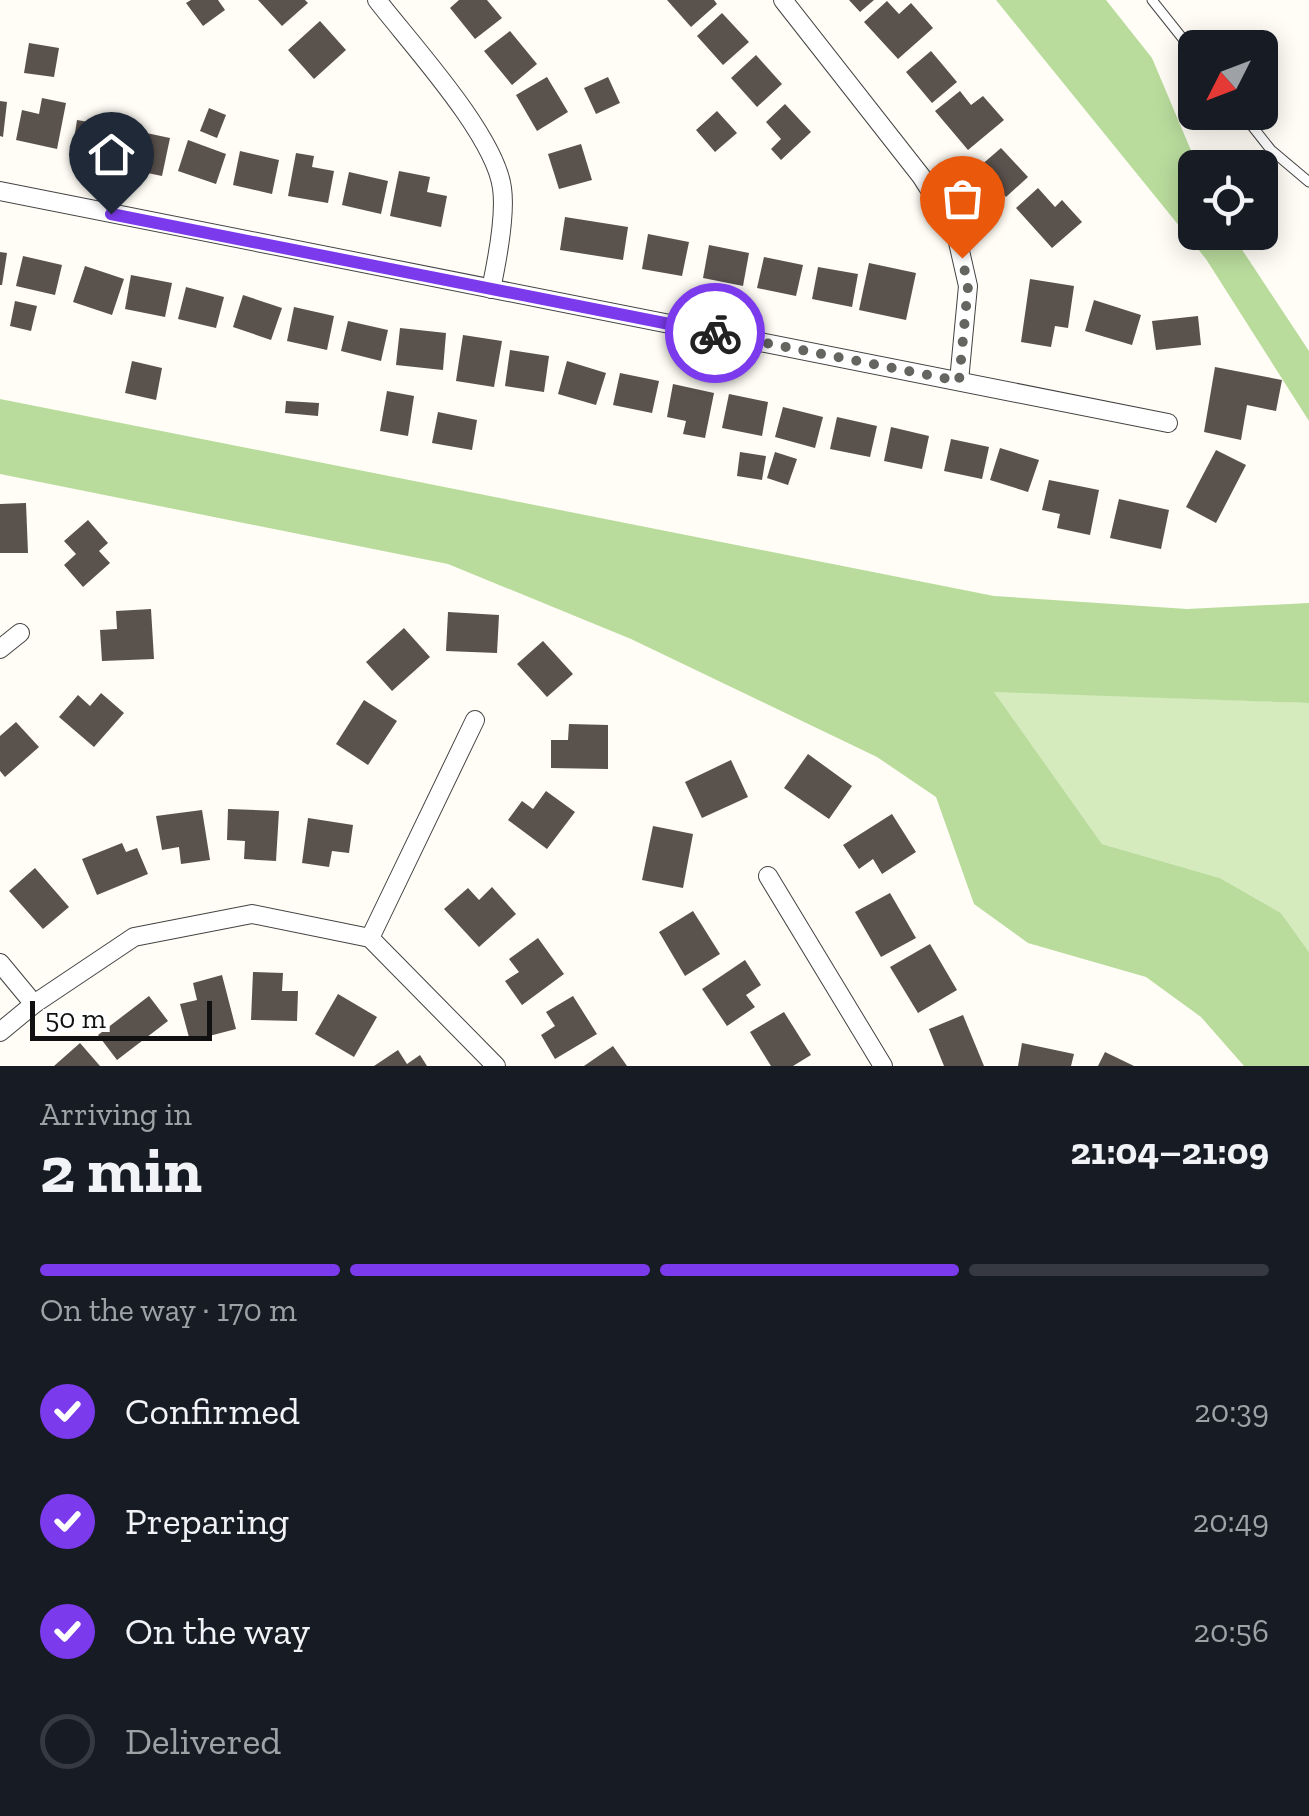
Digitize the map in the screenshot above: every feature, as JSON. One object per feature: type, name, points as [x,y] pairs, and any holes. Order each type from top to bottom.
[{"type":"street","points":[[377,0],[480,131],[502,187],[498,261],[491,289]]},
{"type":"street","points":[[782,0],[921,176],[955,230],[968,286],[959,381]]},
{"type":"street","points":[[0,192],[1168,423]]},
{"type":"street","points":[[0,649],[20,633]]},
{"type":"street","points":[[370,938],[475,720]]},
{"type":"street","points":[[768,876],[883,1066]]},
{"type":"street","points":[[0,1032],[34,1004],[134,937],[252,914],[370,938],[496,1066]]},
{"type":"street","points":[[0,963],[34,1004]]},
{"type":"lane","points":[[1152,0],[1178,33]]},
{"type":"lane","points":[[1255,130],[1271,150],[1309,182]]},
{"type":"green space","points":[[996,0],[1106,0],[1152,58],[1178,120],[1178,130],[1182,130],[1191,150],[1178,150],[1178,224]]},
{"type":"green space","points":[[1199,250],[1242,250],[1309,351],[1309,421]]},
{"type":"green space","points":[[0,399],[994,596],[1187,609],[1309,603],[1309,703],[994,692],[1102,844],[1220,878],[1281,913],[1309,952],[1309,1066],[1244,1066],[1201,1017],[1146,977],[1028,943],[974,904],[936,797],[877,757],[631,639],[448,564],[0,474]]},
{"type":"green space","points":[[993,691],[1309,703],[1309,952],[1281,913],[1220,878],[1102,844]]},
{"type":"building","points":[[218,0],[225,10],[203,26],[186,3]]},
{"type":"building","points":[[258,0],[305,0],[308,3],[282,26]]},
{"type":"building","points":[[459,0],[487,0],[502,18],[475,39],[450,8]]},
{"type":"building","points":[[667,0],[714,0],[717,4],[691,27]]},
{"type":"building","points":[[849,0],[874,0],[860,12]]},
{"type":"building","points":[[887,1],[899,14],[911,3],[933,28],[898,59],[864,22]]},
{"type":"building","points":[[722,13],[749,42],[723,65],[697,36]]},
{"type":"building","points":[[320,21],[346,50],[314,79],[288,50]]},
{"type":"building","points":[[510,31],[537,64],[512,85],[484,51]]},
{"type":"building","points":[[29,43],[59,48],[54,77],[24,73]]},
{"type":"building","points":[[931,51],[957,82],[932,103],[906,72]]},
{"type":"building","points":[[756,55],[782,84],[757,107],[731,78]]},
{"type":"building","points":[[547,77],[568,112],[537,131],[516,95]]},
{"type":"building","points":[[608,77],[620,103],[596,114],[584,88]]},
{"type":"building","points":[[960,91],[971,105],[983,96],[1004,120],[968,150],[935,111]]},
{"type":"building","points":[[42,98],[66,103],[57,149],[16,140],[22,110],[39,114]]},
{"type":"building","points":[[0,101],[7,102],[3,137],[0,136]]},
{"type":"building","points":[[785,104],[811,132],[781,160],[771,149],[781,139],[766,122]]},
{"type":"building","points":[[209,108],[226,115],[217,138],[200,131]]},
{"type":"building","points":[[717,111],[737,133],[715,152],[696,130]]},
{"type":"building","points":[[77,120],[117,127],[112,159],[72,152]]},
{"type":"building","points":[[132,130],[170,138],[162,176],[124,168]]},
{"type":"building","points":[[188,140],[226,154],[216,184],[178,171]]},
{"type":"building","points":[[581,144],[592,180],[559,189],[548,154]]},
{"type":"building","points":[[1001,148],[1028,177],[1006,197],[979,167]]},
{"type":"building","points":[[240,151],[279,160],[272,194],[233,185]]},
{"type":"building","points":[[296,153],[314,156],[312,167],[334,171],[328,203],[288,196]]},
{"type":"building","points":[[399,171],[430,177],[427,192],[447,196],[441,227],[390,216]]},
{"type":"building","points":[[349,172],[388,181],[381,214],[342,205]]},
{"type":"building","points":[[1038,188],[1055,207],[1062,200],[1082,222],[1052,248],[1016,208]]},
{"type":"building","points":[[565,217],[628,227],[623,260],[560,250]]},
{"type":"building","points":[[648,234],[689,242],[682,276],[642,269]]},
{"type":"building","points":[[709,245],[749,253],[743,286],[703,278]]},
{"type":"building","points":[[0,252],[7,253],[2,285],[0,285]]},
{"type":"building","points":[[23,256],[62,265],[55,295],[16,286]]},
{"type":"building","points":[[764,257],[803,265],[796,296],[757,288]]},
{"type":"building","points":[[869,263],[916,273],[906,320],[859,310]]},
{"type":"building","points":[[85,266],[124,279],[112,315],[73,302]]},
{"type":"building","points":[[818,267],[858,274],[852,307],[812,299]]},
{"type":"building","points":[[131,275],[172,283],[165,317],[125,309]]},
{"type":"building","points":[[1030,279],[1074,286],[1068,328],[1055,326],[1051,347],[1021,342]]},
{"type":"building","points":[[186,287],[224,297],[216,328],[178,319]]},
{"type":"building","points":[[243,295],[282,308],[271,340],[233,327]]},
{"type":"building","points":[[1094,300],[1141,315],[1132,345],[1085,331]]},
{"type":"building","points":[[15,301],[37,306],[31,331],[10,326]]},
{"type":"building","points":[[294,307],[334,316],[327,350],[287,341]]},
{"type":"building","points":[[1198,316],[1201,345],[1156,350],[1152,321]]},
{"type":"building","points":[[348,321],[388,330],[381,361],[341,351]]},
{"type":"building","points":[[400,328],[446,333],[443,370],[396,365]]},
{"type":"building","points":[[463,335],[502,341],[494,387],[456,381]]},
{"type":"building","points":[[510,350],[549,356],[544,392],[505,386]]},
{"type":"building","points":[[132,361],[162,368],[156,400],[125,393]]},
{"type":"building","points":[[567,361],[606,373],[596,405],[558,394]]},
{"type":"building","points":[[1215,367],[1282,380],[1276,411],[1247,405],[1241,440],[1204,432]]},
{"type":"building","points":[[620,373],[659,381],[652,413],[613,405]]},
{"type":"building","points":[[673,384],[714,393],[705,438],[683,434],[686,421],[667,417]]},
{"type":"building","points":[[387,391],[414,396],[408,436],[380,431]]},
{"type":"building","points":[[729,394],[768,402],[762,436],[722,428]]},
{"type":"building","points":[[286,401],[319,403],[318,416],[285,413]]},
{"type":"building","points":[[783,407],[823,417],[815,448],[775,437]]},
{"type":"building","points":[[438,412],[477,420],[472,450],[432,443]]},
{"type":"building","points":[[837,417],[877,426],[870,457],[830,449]]},
{"type":"building","points":[[891,427],[929,436],[922,469],[884,461]]},
{"type":"building","points":[[951,439],[989,447],[982,479],[944,471]]},
{"type":"building","points":[[1000,448],[1039,460],[1028,492],[990,480]]},
{"type":"building","points":[[1216,450],[1246,465],[1216,523],[1186,507]]},
{"type":"building","points":[[740,452],[766,456],[762,480],[737,476]]},
{"type":"building","points":[[775,452],[797,459],[788,485],[767,478]]},
{"type":"building","points":[[1049,480],[1099,490],[1090,535],[1057,528],[1060,514],[1042,510]]},
{"type":"building","points":[[1119,499],[1169,510],[1161,549],[1110,538]]},
{"type":"building","points":[[26,503],[28,553],[0,553],[0,504]]},
{"type":"building","points":[[88,520],[108,543],[99,551],[110,563],[83,587],[64,565],[76,554],[64,541]]},
{"type":"building","points":[[151,609],[154,659],[102,661],[100,630],[117,629],[116,611]]},
{"type":"building","points":[[448,612],[499,615],[497,653],[446,651]]},
{"type":"building","points":[[404,628],[430,657],[392,691],[366,662]]},
{"type":"building","points":[[543,641],[573,674],[547,697],[517,664]]},
{"type":"building","points":[[101,693],[124,713],[94,747],[59,717],[78,695],[90,706]]},
{"type":"building","points":[[364,700],[397,721],[368,765],[336,744]]},
{"type":"building","points":[[16,722],[39,747],[5,777],[0,771],[0,736]]},
{"type":"building","points":[[569,724],[608,725],[608,769],[551,768],[551,740],[568,740]]},
{"type":"building","points":[[808,754],[852,786],[829,819],[784,788]]},
{"type":"building","points":[[731,760],[748,797],[702,818],[685,782]]},
{"type":"building","points":[[546,791],[575,812],[547,849],[508,820],[522,801],[533,809]]},
{"type":"building","points":[[228,809],[279,811],[276,861],[244,859],[245,841],[227,840]]},
{"type":"building","points":[[202,810],[210,860],[181,864],[179,847],[162,850],[156,816]]},
{"type":"building","points":[[892,814],[916,852],[882,874],[873,859],[859,869],[843,845]]},
{"type":"building","points":[[308,818],[353,825],[349,853],[332,851],[329,867],[302,863]]},
{"type":"building","points":[[653,826],[693,834],[683,888],[642,880]]},
{"type":"building","points":[[122,843],[126,852],[137,848],[148,874],[97,895],[82,859]]},
{"type":"building","points":[[35,868],[69,907],[43,929],[9,891]]},
{"type":"building","points":[[492,887],[516,914],[479,947],[444,909],[468,888],[479,900]]},
{"type":"building","points":[[890,893],[916,938],[881,957],[855,912]]},
{"type":"building","points":[[693,911],[720,954],[685,976],[659,932]]},
{"type":"building","points":[[538,938],[564,974],[522,1005],[505,981],[519,972],[509,959]]},
{"type":"building","points":[[930,944],[957,990],[918,1013],[890,967]]},
{"type":"building","points":[[745,960],[761,985],[746,995],[755,1007],[727,1026],[702,989]]},
{"type":"building","points":[[253,972],[283,973],[282,991],[298,991],[297,1021],[251,1020]]},
{"type":"building","points":[[222,975],[236,1029],[190,1041],[180,1004],[197,1000],[193,983]]},
{"type":"building","points":[[338,994],[377,1017],[354,1057],[315,1034]]},
{"type":"building","points":[[149,996],[168,1021],[117,1060],[98,1035]]},
{"type":"building","points":[[573,996],[597,1034],[555,1059],[541,1035],[555,1026],[546,1012]]},
{"type":"building","points":[[784,1012],[811,1055],[793,1066],[771,1066],[750,1032]]},
{"type":"building","points":[[963,1015],[984,1066],[944,1066],[929,1029]]},
{"type":"building","points":[[80,1043],[100,1066],[54,1066]]},
{"type":"building","points":[[1022,1043],[1074,1054],[1071,1066],[1018,1066]]},
{"type":"building","points":[[613,1046],[627,1066],[584,1066]]},
{"type":"building","points":[[398,1050],[407,1064],[420,1055],[427,1066],[374,1066]]},
{"type":"building","points":[[1105,1052],[1134,1066],[1098,1066]]},
{"type":"way so far","points":[[715,333],[959,381],[968,286],[962,258]]},
{"type":"route","points":[[111,214],[715,333]]}]
